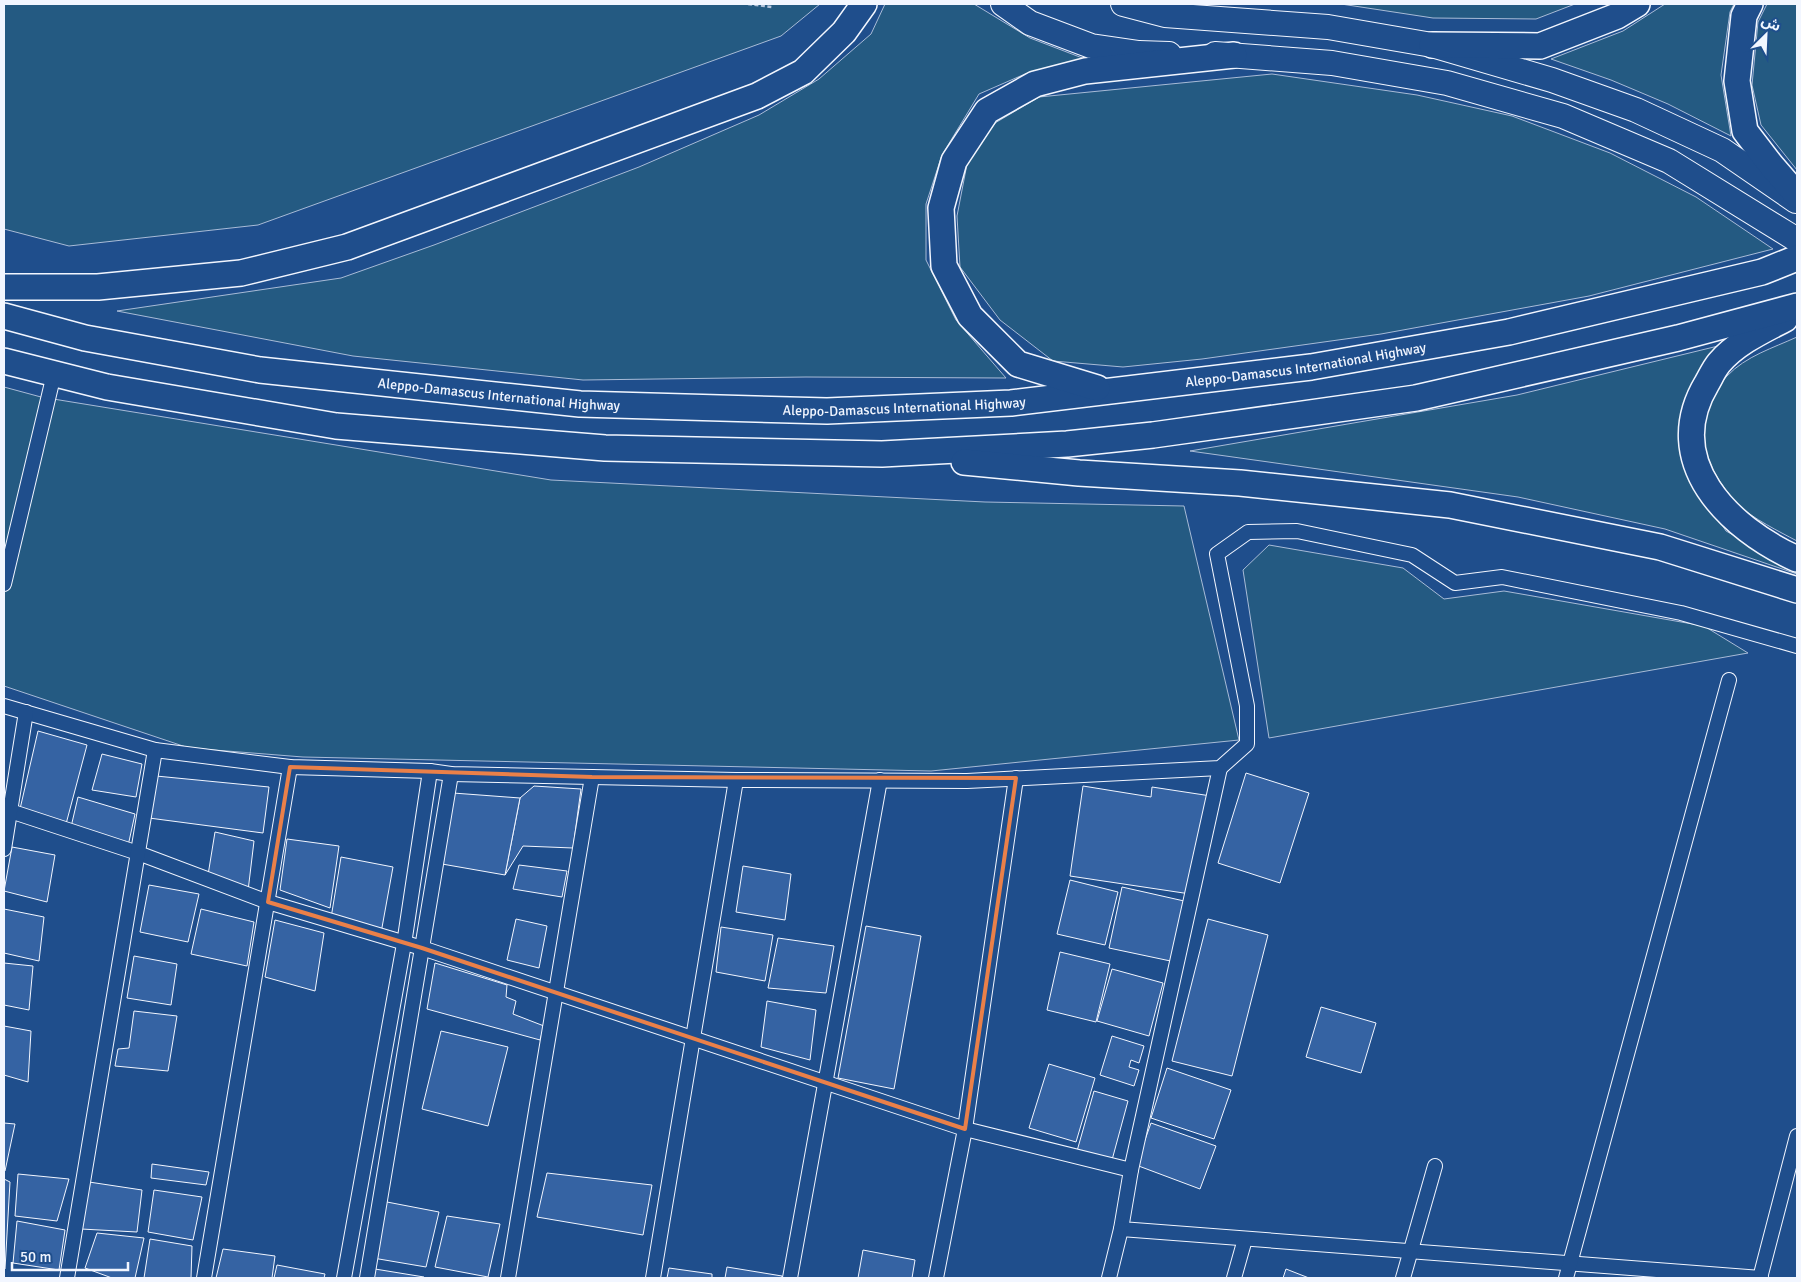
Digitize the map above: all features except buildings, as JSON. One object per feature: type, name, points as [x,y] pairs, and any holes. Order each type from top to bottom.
[{"type":"highway","points":[[4,287],[98,287],[241,273],[347,247],[757,96],[803,72],[844,32],[864,4]]},
{"type":"highway","points":[[1004,4],[1030,23],[1091,46],[1139,53],[1234,55],[1332,63],[1447,82],[1563,116],[1669,161],[1790,235]]},
{"type":"highway","points":[[1123,4],[1165,15],[1328,27],[1432,44],[1552,80],[1636,110],[1722,150],[1797,202]]},
{"type":"highway","points":[[1432,44],[1540,46],[1617,16],[1637,4]]},
{"type":"highway","points":[[1750,4],[1744,16],[1737,81],[1745,130],[1771,165],[1797,195]]},
{"type":"highway","points":[[1109,392],[1018,364],[970,316],[944,266],[941,208],[954,161],[987,111],[1035,84],[1085,71],[1234,55]]},
{"type":"highway","name":"Aleppo-Damascus International Highway","points":[[4,316],[85,338],[260,370],[580,404],[827,411],[1011,403],[1311,367],[1509,332],[1762,272],[1797,258]]},
{"type":"highway","points":[[882,454],[1067,444],[1153,435],[1416,398],[1678,338],[1797,306]]},
{"type":"highway","points":[[1797,313],[1738,345],[1718,364],[1695,405],[1692,422],[1692,444],[1697,467],[1708,489],[1724,509],[1746,528],[1797,559]]},
{"type":"highway","points":[[4,361],[107,387],[336,426],[605,448],[882,454],[1079,473],[1240,483],[1450,505],[1660,548],[1797,590]]},
{"type":"street","points":[[4,584],[54,374]]},
{"type":"street","points":[[1109,1278],[1220,768],[1247,744],[1247,706],[1217,554],[1248,532],[1297,531],[1412,555],[1455,583],[1502,577],[1681,613],[1797,646]]},
{"type":"street","points":[[1566,1278],[1729,680]]},
{"type":"street","points":[[4,706],[155,750],[290,766],[430,770],[451,774],[592,778],[967,781],[1220,768]]},
{"type":"street","points":[[4,849],[7,810],[26,712]]},
{"type":"street","points":[[67,1278],[155,750]]},
{"type":"street","points":[[204,1278],[290,766]]},
{"type":"street","points":[[344,1278],[404,944],[430,770]]},
{"type":"street","points":[[367,1278],[451,774]]},
{"type":"street","points":[[508,1278],[592,778]]},
{"type":"street","points":[[936,1278],[965,1129],[1016,778]]},
{"type":"street","points":[[653,1278],[736,780]]},
{"type":"street","points":[[790,1278],[880,780]]},
{"type":"street","points":[[7,810],[138,854],[268,902],[422,948],[965,1129],[1131,1170]]},
{"type":"street","points":[[1121,1229],[1760,1278],[1797,1136]]},
{"type":"street","points":[[1403,1278],[1435,1166]]},
{"type":"street","points":[[1234,1278],[1245,1239]]},
{"type":"path","points":[[748,4],[772,7]]},
{"type":"highlighted area","points":[[290,767],[592,777],[1016,778],[965,1129],[422,948],[268,902]]},
{"type":"shaded area","points":[[4,4],[820,4],[781,36],[258,225],[69,246],[4,229]]},
{"type":"shaded area","points":[[885,4],[974,4],[1030,38],[1085,59],[1025,74],[979,94],[942,155],[926,204],[926,260],[956,320],[1006,378],[806,377],[583,380],[353,356],[117,311],[341,278],[434,245],[639,167],[759,115],[819,79],[871,34]]},
{"type":"shaded area","points":[[1341,4],[1575,4],[1536,19],[1433,18]]},
{"type":"shaded area","points":[[1665,4],[1734,4],[1730,12],[1721,75],[1731,136],[1668,104],[1611,80],[1551,59],[1623,31]]},
{"type":"shaded area","points":[[1767,4],[1797,4],[1797,170],[1761,125],[1752,85],[1758,22]]},
{"type":"shaded area","points":[[1272,74],[1417,95],[1512,116],[1610,153],[1696,197],[1773,249],[1589,296],[1381,334],[1202,359],[1123,367],[1053,361],[1000,320],[960,267],[957,216],[967,164],[995,123],[1039,97]]},
{"type":"shaded area","points":[[1797,337],[1797,541],[1759,520],[1735,502],[1710,462],[1705,447],[1704,433],[1705,418],[1709,404],[1716,389],[1727,376],[1751,358]]},
{"type":"shaded area","points":[[1718,346],[1694,383],[1690,475],[1726,531],[1797,569],[1797,574],[1665,529],[1518,497],[1190,451],[1517,395]]},
{"type":"shaded area","points":[[4,387],[41,397],[551,480],[985,502],[1184,506],[1239,740],[931,771],[303,757],[189,748],[4,686]]},
{"type":"shaded area","points":[[1269,545],[1403,568],[1444,599],[1504,591],[1704,626],[1748,653],[1269,738],[1243,570]]}]
